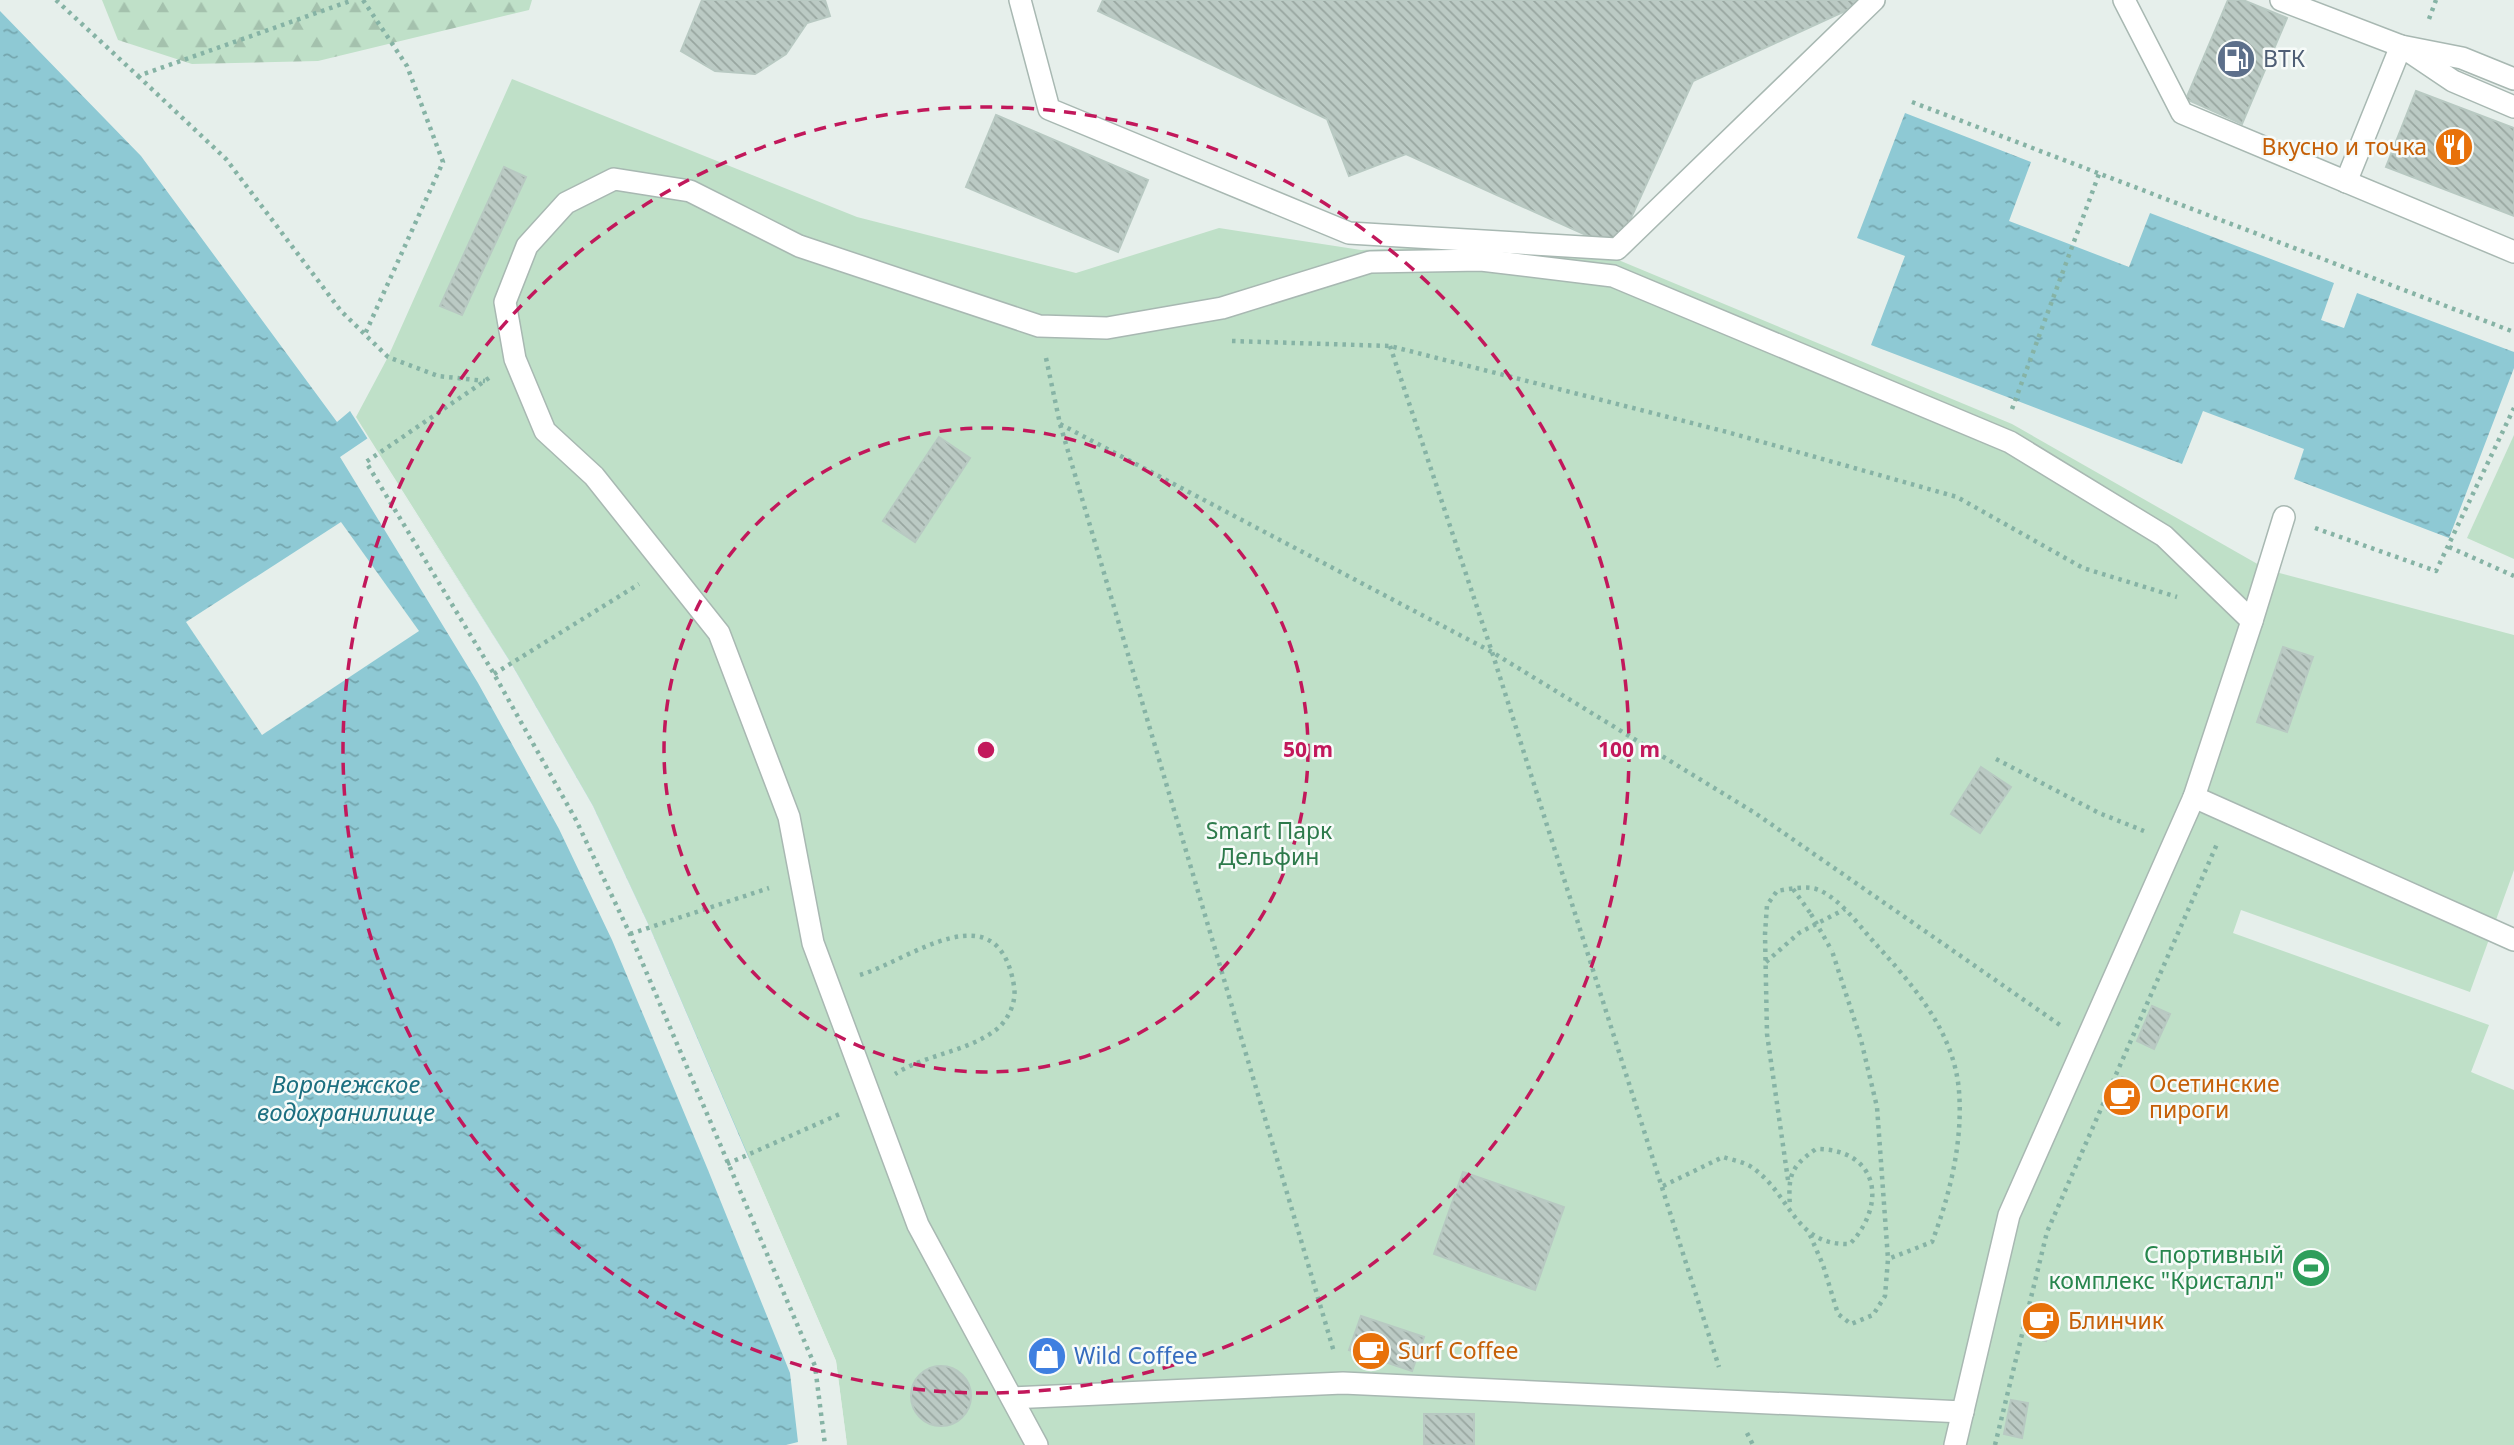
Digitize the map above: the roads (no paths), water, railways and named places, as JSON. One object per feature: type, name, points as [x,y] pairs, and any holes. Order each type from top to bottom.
[{"type":"lane","points":[[1020,0],[1049,109],[1349,233],[1617,249],[1874,0]]},
{"type":"lane","points":[[2123,0],[2182,113],[2512,251]]},
{"type":"lane","points":[[2281,0],[2401,46],[2462,58],[2514,79]]},
{"type":"lane","points":[[2346,182],[2401,46]]},
{"type":"lane","points":[[2401,46],[2453,82],[2514,107]]},
{"type":"lane","points":[[1037,1445],[918,1225],[813,943],[789,817],[719,633],[594,476],[545,431],[515,359],[505,302],[527,246],[565,203],[614,179],[690,191],[799,246],[1039,326],[1107,328],[1222,308],[1370,262],[1481,260],[1613,276],[2010,442],[2164,536],[2252,621]]},
{"type":"lane","points":[[1955,1445],[2009,1215],[2194,797],[2284,517]]},
{"type":"lane","points":[[2194,797],[2514,940]]},
{"type":"lane","points":[[1012,1398],[1343,1383],[1963,1412]]},
{"type":"water","name":"Воронежское водохранилище","points":[[0,11],[141,156],[337,422],[350,411],[511,663],[593,806],[650,928],[748,1155],[847,1445],[0,1445]]},
{"type":"water","points":[[1905,113],[2031,162],[2009,221],[2129,267],[2150,213],[2334,283],[2321,320],[2344,328],[2357,293],[2514,352],[2514,368],[2449,538],[2294,479],[2304,449],[2203,411],[2182,464],[1871,345],[1905,256],[1857,238]]},
{"type":"place","name":"ВТК","points":[[2236,59]]},
{"type":"place","name":"Вкусно и точка","points":[[2454,147]]},
{"type":"place","name":"Осетинские пироги","points":[[2122,1097]]},
{"type":"place","name":"Спортивный комплекс \"Кристалл\"","points":[[2311,1268]]},
{"type":"place","name":"Блинчик","points":[[2041,1321]]},
{"type":"place","name":"Surf Coffee","points":[[1371,1351]]},
{"type":"place","name":"Wild Coffee","points":[[1047,1356]]},
{"type":"park label","name":"Smart Парк Дельфин","points":[[1269,844]]}]
